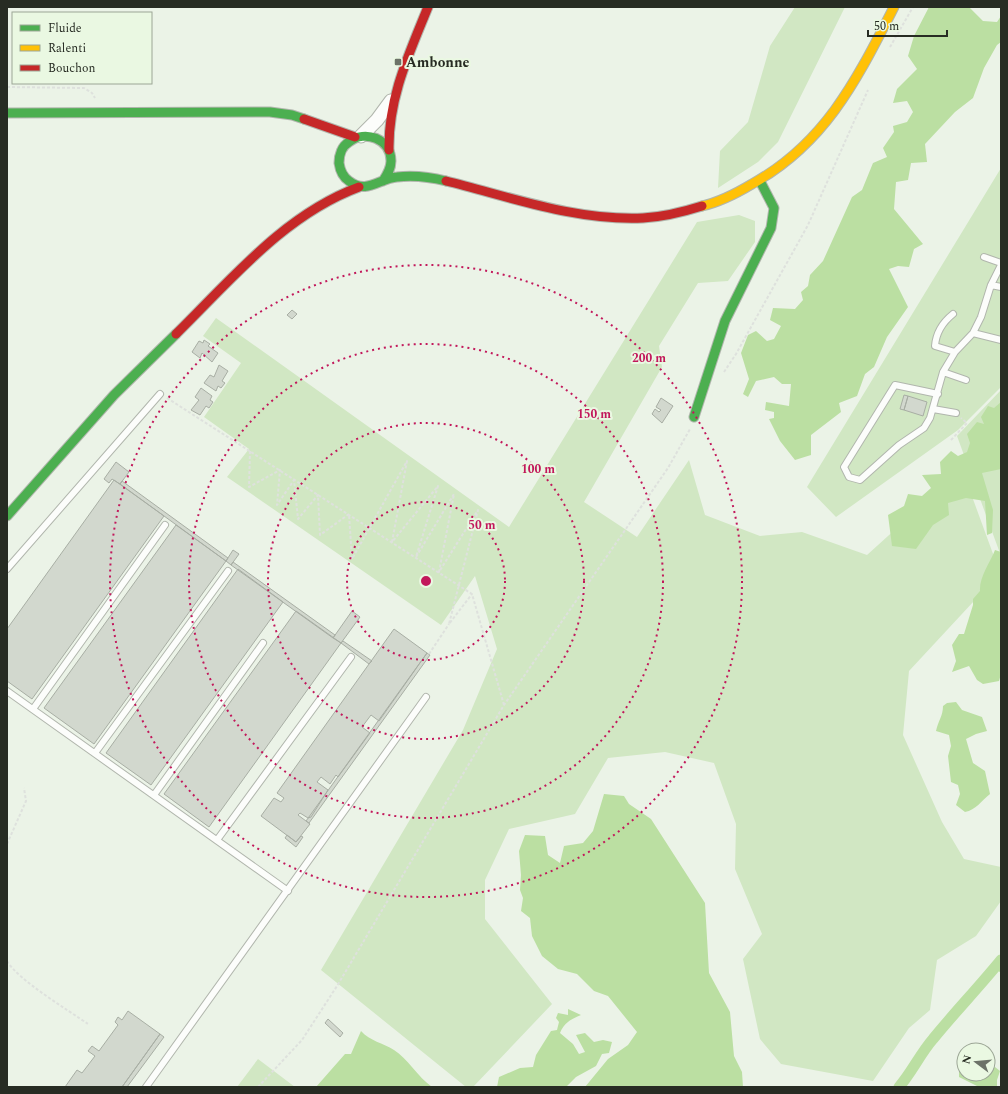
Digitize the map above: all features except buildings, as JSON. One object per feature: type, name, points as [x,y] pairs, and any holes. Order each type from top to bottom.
[{"type":"street","points":[[383,181],[390,172],[388,126],[392,99],[428,7]]},
{"type":"street","points":[[7,113],[265,112],[292,115],[339,134],[378,138],[390,152],[405,164],[429,177],[579,213],[629,218],[683,212],[714,203],[736,194],[760,180],[805,146],[837,110],[866,61],[894,7]]},
{"type":"street","points":[[359,187],[344,178],[340,167],[340,157],[347,143],[358,137],[377,120],[392,99]]},
{"type":"street","points":[[305,119],[324,137]]},
{"type":"street","points":[[332,148],[340,157]]},
{"type":"street","points":[[334,179],[340,167]]},
{"type":"street","points":[[7,516],[114,395],[227,282],[271,242],[319,204],[340,193],[359,187],[372,187],[383,181],[394,178],[429,177]]},
{"type":"street","points":[[694,416],[725,321],[771,228],[774,208],[760,180]]},
{"type":"street","points":[[319,204],[327,192]]},
{"type":"lane","points":[[938,394],[895,385],[844,467],[849,476],[860,480],[899,445],[924,428],[930,418],[938,394],[943,372],[955,352],[973,333],[981,317],[991,285],[1001,264],[984,257]]},
{"type":"lane","points":[[991,285],[1001,287]]},
{"type":"lane","points":[[952,314],[945,321],[936,340],[936,346],[955,352]]},
{"type":"lane","points":[[973,333],[1001,340]]},
{"type":"lane","points":[[943,372],[966,380]]},
{"type":"lane","points":[[7,570],[160,394]]},
{"type":"lane","points":[[933,409],[956,413]]},
{"type":"lane","points":[[33,709],[165,525]]},
{"type":"lane","points":[[95,753],[228,571]]},
{"type":"lane","points":[[154,795],[263,643]]},
{"type":"lane","points":[[217,840],[351,657]]},
{"type":"lane","points":[[7,691],[288,891]]},
{"type":"lane","points":[[146,1087],[426,697]]},
{"type":"path","points":[[900,21],[887,48],[892,46],[913,7]]},
{"type":"path","points":[[7,87],[84,88],[92,92],[104,113]]},
{"type":"path","points":[[723,373],[736,354],[808,225],[868,89]]},
{"type":"path","points":[[160,394],[472,594],[504,705]]},
{"type":"path","points":[[951,440],[966,423],[956,413]]},
{"type":"path","points":[[258,1087],[302,1040],[337,986],[504,705],[668,468],[686,438],[694,416]]},
{"type":"path","points":[[250,451],[250,487],[280,470]]},
{"type":"path","points":[[348,514],[352,559],[407,461],[392,542]]},
{"type":"path","points":[[280,470],[277,505],[294,480]]},
{"type":"path","points":[[294,480],[298,519],[318,495]]},
{"type":"path","points":[[392,542],[438,486],[416,558]]},
{"type":"path","points":[[416,558],[454,494],[439,572]]},
{"type":"path","points":[[318,495],[320,535],[348,514]]},
{"type":"path","points":[[439,572],[478,510],[449,624]]},
{"type":"path","points":[[429,654],[449,624],[472,594]]},
{"type":"path","points":[[7,844],[26,801],[24,788]]},
{"type":"path","points":[[7,961],[10,967],[27,981],[88,1024]]},
{"type":"shaded area","points":[[795,7],[845,7],[778,142],[758,162],[718,188],[720,151],[748,122],[770,46]]},
{"type":"shaded area","points":[[929,7],[969,7],[983,21],[997,22],[1001,16],[1001,42],[997,45],[984,68],[973,98],[955,112],[925,144],[927,162],[911,163],[908,180],[896,182],[894,209],[923,244],[914,249],[909,267],[898,266],[889,269],[908,307],[887,337],[874,367],[865,374],[857,396],[839,403],[841,412],[811,435],[811,455],[795,460],[780,441],[769,419],[774,418],[774,412],[765,410],[766,402],[789,406],[791,384],[782,384],[774,377],[756,381],[748,397],[743,394],[749,379],[741,353],[748,335],[756,331],[767,341],[774,339],[781,326],[770,320],[773,308],[795,309],[803,300],[801,292],[808,286],[810,275],[823,261],[852,197],[862,190],[873,163],[887,157],[883,148],[894,132],[893,126],[907,122],[913,112],[907,101],[893,103],[897,89],[917,69],[908,56],[914,36]]},
{"type":"shaded area","points":[[1001,168],[1001,387],[958,430],[836,517],[807,487]]},
{"type":"shaded area","points":[[739,215],[755,221],[755,242],[728,281],[698,283],[659,346],[662,367],[584,502],[637,537],[689,460],[705,515],[760,536],[802,532],[867,555],[962,469],[1000,573],[909,671],[903,735],[942,822],[964,859],[1001,867],[1001,901],[976,936],[937,960],[930,1010],[909,1028],[873,1081],[781,1064],[760,1039],[743,959],[762,934],[735,869],[736,824],[714,763],[665,752],[608,758],[575,814],[509,829],[485,880],[485,919],[552,1004],[473,1087],[466,1087],[321,970],[463,730],[497,649],[475,576],[441,625],[227,477],[249,449],[204,417],[241,363],[203,336],[216,318],[509,527],[697,222]]},
{"type":"shaded area","points":[[1001,390],[1001,556],[957,436]]},
{"type":"shaded area","points":[[1001,402],[1001,469],[982,473],[993,510],[992,533],[987,535],[985,501],[966,498],[948,503],[949,515],[933,525],[916,549],[892,546],[888,515],[904,506],[908,494],[922,496],[931,488],[922,475],[941,474],[940,462],[951,451],[958,456],[967,452],[970,443],[967,434],[977,422],[984,424],[981,417],[988,406],[994,408]]},
{"type":"shaded area","points":[[995,550],[1001,552],[1001,674],[999,681],[983,684],[977,680],[969,666],[952,672],[956,661],[952,645],[959,634],[964,634],[973,605],[973,599],[980,591],[983,575]]},
{"type":"shaded area","points":[[956,702],[962,710],[982,717],[987,731],[966,739],[973,763],[985,771],[990,794],[975,807],[965,812],[956,805],[960,794],[958,785],[951,782],[948,756],[951,746],[949,735],[936,731],[943,706],[947,703]]},
{"type":"shaded area","points":[[604,794],[624,796],[629,804],[651,819],[705,903],[709,973],[730,1012],[734,1056],[742,1072],[743,1087],[585,1087],[608,1059],[628,1045],[637,1032],[608,996],[594,991],[577,974],[558,969],[542,956],[532,936],[530,918],[521,911],[523,898],[520,890],[521,875],[519,851],[525,835],[545,836],[548,855],[560,863],[564,846],[583,843],[593,831]]},
{"type":"shaded area","points":[[568,1009],[581,1015],[568,1022],[560,1033],[573,1044],[579,1054],[585,1052],[576,1035],[585,1033],[594,1042],[603,1040],[612,1042],[609,1053],[602,1054],[596,1066],[576,1077],[566,1087],[497,1087],[499,1077],[520,1068],[533,1067],[536,1055],[551,1031],[557,1030],[559,1022],[556,1018],[558,1013],[568,1015]]},
{"type":"shaded area","points":[[361,1031],[372,1040],[399,1053],[432,1087],[316,1087],[345,1054],[351,1054]]},
{"type":"shaded area","points":[[258,1059],[295,1087],[237,1087]]},
{"type":"shaded area","points":[[996,1068],[1000,1071],[997,1080],[997,1087],[979,1087],[969,1082],[996,1082]]},
{"type":"waterway","points":[[899,1087],[928,1045],[1001,960]]},
{"type":"waterway","points":[[995,967],[1001,971]]},
{"type":"traffic: fast","points":[[7,113],[270,112],[292,115],[304,119]]},
{"type":"traffic: fast","points":[[383,181],[384,179],[390,169],[391,161],[390,153],[382,142],[376,138],[362,136],[355,138],[344,146],[341,151],[339,163],[340,168],[345,177],[355,185],[373,185],[391,178],[403,176],[434,178],[446,181]]},
{"type":"traffic: fast","points":[[694,417],[725,321],[771,228],[774,208],[760,181]]},
{"type":"traffic: fast","points":[[7,516],[114,395],[176,334]]},
{"type":"traffic: slow","points":[[702,206],[722,200],[778,168],[820,129],[852,84],[894,7]]},
{"type":"traffic: jam","points":[[389,150],[392,112],[396,94],[407,59],[428,7]]},
{"type":"traffic: jam","points":[[304,119],[355,137]]},
{"type":"traffic: jam","points":[[446,181],[543,207],[593,216],[643,218],[673,214],[702,206]]},
{"type":"traffic: jam","points":[[176,334],[260,250],[283,231],[332,199],[359,187]]},
{"type":"place","name":"Ambonne","points":[[398,62]]}]
